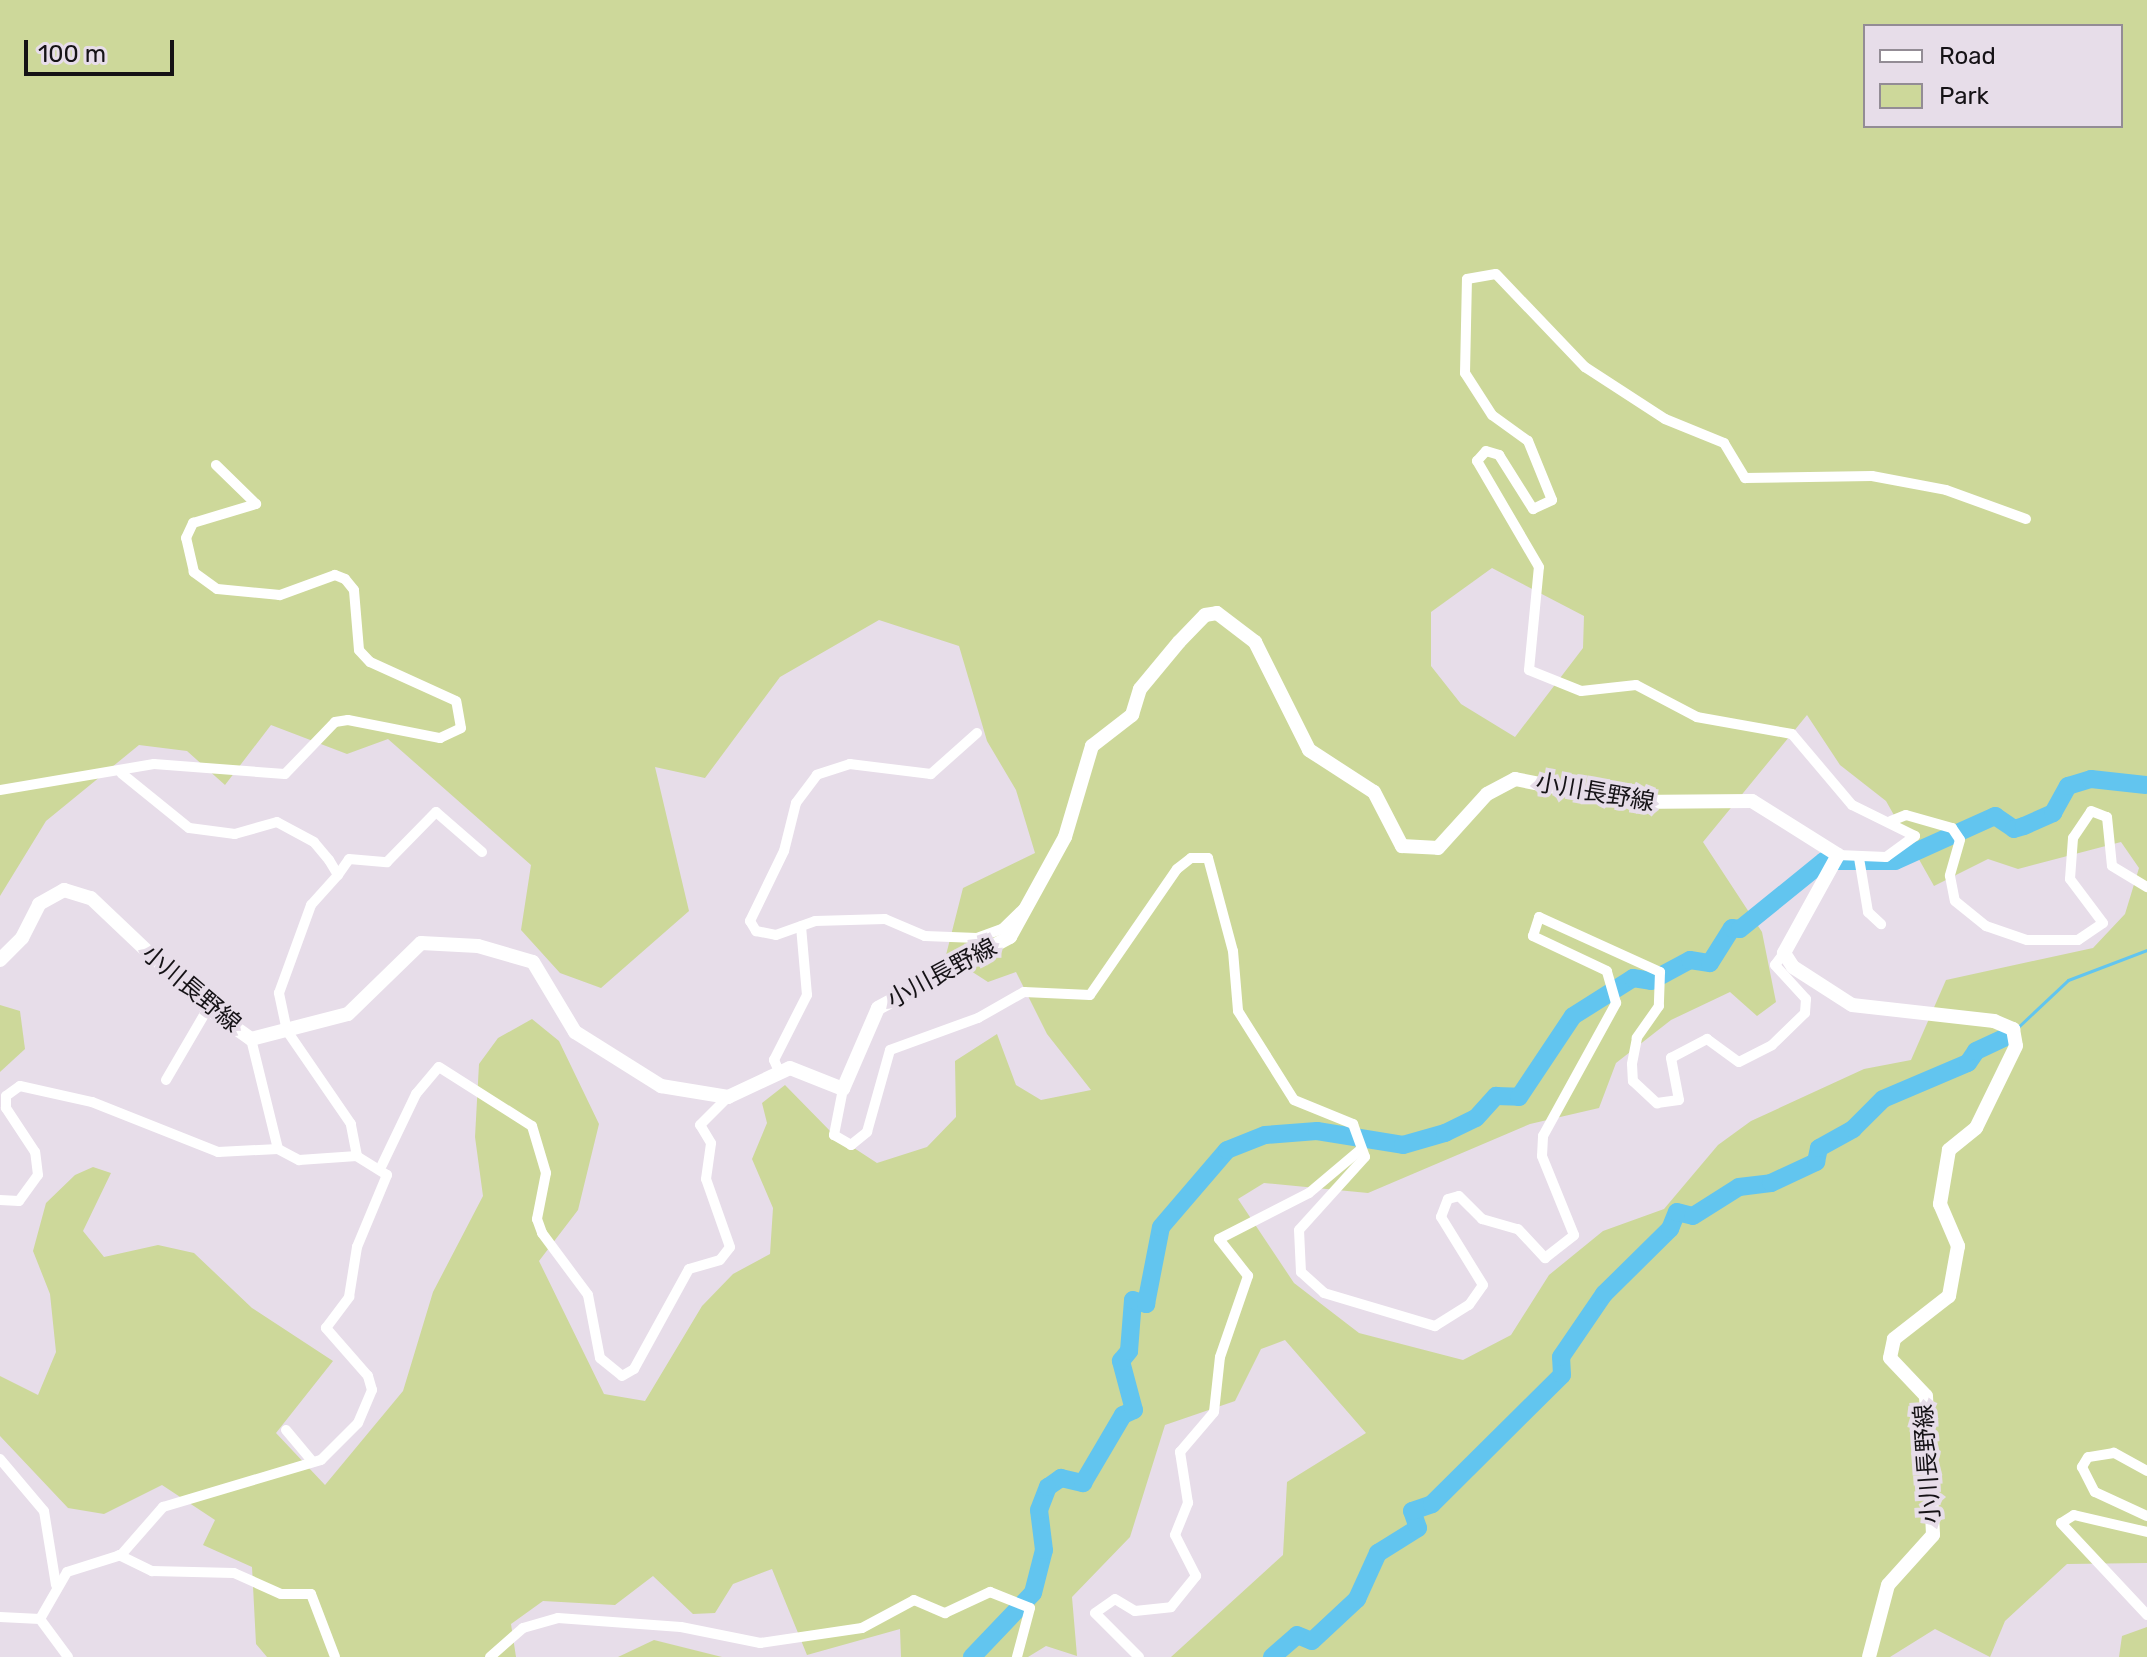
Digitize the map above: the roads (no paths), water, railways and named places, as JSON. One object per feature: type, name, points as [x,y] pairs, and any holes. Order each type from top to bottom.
[{"type":"main road","name":"小川長野線","points":[[843,1089],[878,1008],[1000,944],[1029,903],[1065,837],[1092,746],[1132,715],[1140,689],[1205,615],[1217,613],[1255,642],[1309,750],[1374,792],[1402,846],[1438,848],[1487,794],[1515,779],[1631,802],[1752,801],[1838,855]]},
{"type":"main road","points":[[1784,953],[1838,855]]},
{"type":"main road","name":"小川長野線","points":[[0,960],[22,938],[39,904],[64,890],[91,898],[208,1008],[251,1039],[348,1014],[421,943],[478,946],[533,962],[575,1032],[609,1055],[661,1086],[728,1097]]},
{"type":"main road","name":"小川長野線","points":[[1784,953],[1852,1005],[1994,1021],[2013,1029],[2016,1046],[1976,1128],[1949,1150],[1940,1204],[1958,1246],[1949,1296],[1894,1339],[1890,1358],[1926,1396],[1933,1535],[1888,1585],[1869,1657]]},
{"type":"main road","points":[[728,1097],[778,1069],[805,1072],[843,1089]]},
{"type":"street","points":[[1838,855],[1886,857],[1913,842],[1911,832],[1852,805],[1792,734],[1697,717],[1636,685],[1581,691],[1529,670],[1541,587],[1536,553],[1477,461],[1486,451],[1499,455],[1533,509],[1552,500],[1528,441],[1492,415],[1465,373],[1467,279],[1496,274],[1585,367],[1665,419],[1724,443],[1745,478],[1872,476],[1946,490],[2026,519]]},
{"type":"street","points":[[0,790],[169,764],[285,774],[335,722],[348,720],[440,738],[461,728],[456,701],[359,650],[354,590],[345,579],[335,575],[280,595],[217,589],[194,572],[186,538],[193,523],[256,504],[216,465]]},
{"type":"street","points":[[977,733],[931,774],[850,764],[809,784],[784,851],[748,912],[765,934],[801,926],[885,919],[941,940],[977,938],[1002,929],[1029,903]]},
{"type":"street","points":[[121,773],[201,833],[235,834],[277,822],[291,827],[314,842],[338,875]]},
{"type":"street","points":[[1891,821],[1906,815],[1952,828],[1960,840],[1950,876],[1955,901],[1986,926],[2027,940],[2078,940],[2103,923],[2070,879],[2073,838],[2091,811],[2107,817],[2112,866],[2147,887]]},
{"type":"street","points":[[357,1156],[351,1124],[287,1031],[279,993],[311,905],[349,859],[387,862],[436,812],[482,852]]},
{"type":"street","points":[[843,1089],[834,1135],[851,1145],[867,1132],[890,1050],[978,1018],[1024,992],[1090,995],[1177,869],[1200,856],[1217,875],[1238,1011],[1294,1100],[1353,1124],[1363,1162],[1299,1230],[1301,1272],[1324,1293],[1425,1325],[1447,1324],[1483,1285],[1441,1217],[1448,1199],[1459,1196],[1482,1219],[1518,1229],[1545,1258],[1574,1235],[1542,1156],[1543,1136],[1616,1003],[1607,971],[1533,936],[1534,921],[1554,919],[1660,972],[1659,1006],[1637,1038],[1632,1064],[1633,1081],[1657,1103],[1679,1100],[1671,1058],[1707,1039],[1739,1062],[1772,1045],[1805,1013],[1806,999],[1775,965],[1784,953]]},
{"type":"street","points":[[1859,858],[1868,912],[1881,924]]},
{"type":"street","points":[[778,1069],[774,1060],[807,995],[801,926]]},
{"type":"street","points":[[166,1080],[208,1008]]},
{"type":"street","points":[[251,1039],[278,1149]]},
{"type":"street","points":[[382,1165],[416,1094],[439,1067],[532,1126],[546,1173],[537,1219],[542,1233],[588,1295],[600,1358],[622,1376],[634,1369],[689,1269],[720,1260],[730,1247],[706,1179],[711,1143],[700,1125],[728,1097]]},
{"type":"street","points":[[0,1200],[19,1201],[38,1175],[35,1152],[6,1108],[6,1096],[20,1086],[92,1102],[218,1152],[278,1149],[299,1160],[357,1156],[382,1165],[387,1175],[357,1247],[349,1297],[326,1328],[372,1390],[346,1441],[312,1461],[163,1507],[119,1555],[78,1565],[56,1585],[40,1619]]},
{"type":"street","points":[[1139,1657],[1095,1613],[1115,1599],[1135,1611],[1171,1607],[1196,1576],[1175,1535],[1188,1503],[1180,1452],[1214,1412],[1220,1357],[1248,1276],[1219,1239],[1309,1193],[1360,1150]]},
{"type":"street","points":[[286,1430],[312,1461]]},
{"type":"street","points":[[2147,1471],[2114,1453],[2088,1457],[2082,1467],[2095,1492],[2147,1516]]},
{"type":"street","points":[[0,1459],[44,1511],[56,1585]]},
{"type":"street","points":[[2147,1532],[2074,1515],[2061,1523],[2147,1615]]},
{"type":"street","points":[[119,1555],[152,1571],[234,1573],[281,1594],[311,1594],[335,1657]]},
{"type":"street","points":[[490,1657],[523,1628],[558,1618],[681,1627],[760,1643],[862,1628],[914,1600],[945,1613],[990,1592],[1030,1608],[1017,1657]]},
{"type":"street","points":[[0,1617],[40,1619]]},
{"type":"street","points":[[40,1619],[68,1657]]},
{"type":"waterway","points":[[972,1657],[1033,1593],[1044,1550],[1039,1510],[1048,1487],[1061,1478],[1083,1483],[1123,1415],[1134,1410],[1121,1361],[1129,1351],[1133,1300],[1146,1304],[1161,1227],[1227,1150],[1265,1135],[1317,1131],[1403,1145],[1445,1133],[1476,1118],[1496,1096],[1519,1097],[1573,1016],[1633,978],[1651,981],[1690,960],[1710,963],[1732,928],[1740,929],[1824,861],[1895,861],[1995,816],[2014,829],[2024,826],[2053,813],[2068,786],[2091,779],[2146,785]]},
{"type":"waterway","points":[[2016,1029],[2068,980],[2147,950]]},
{"type":"waterway","points":[[1272,1657],[1297,1635],[1312,1641],[1357,1599],[1378,1553],[1418,1528],[1412,1511],[1432,1504],[1562,1375],[1561,1357],[1604,1294],[1670,1229],[1677,1212],[1693,1216],[1739,1187],[1771,1183],[1816,1162],[1819,1148],[1853,1129],[1883,1099],[1968,1063],[1976,1051],[2004,1038]]}]
